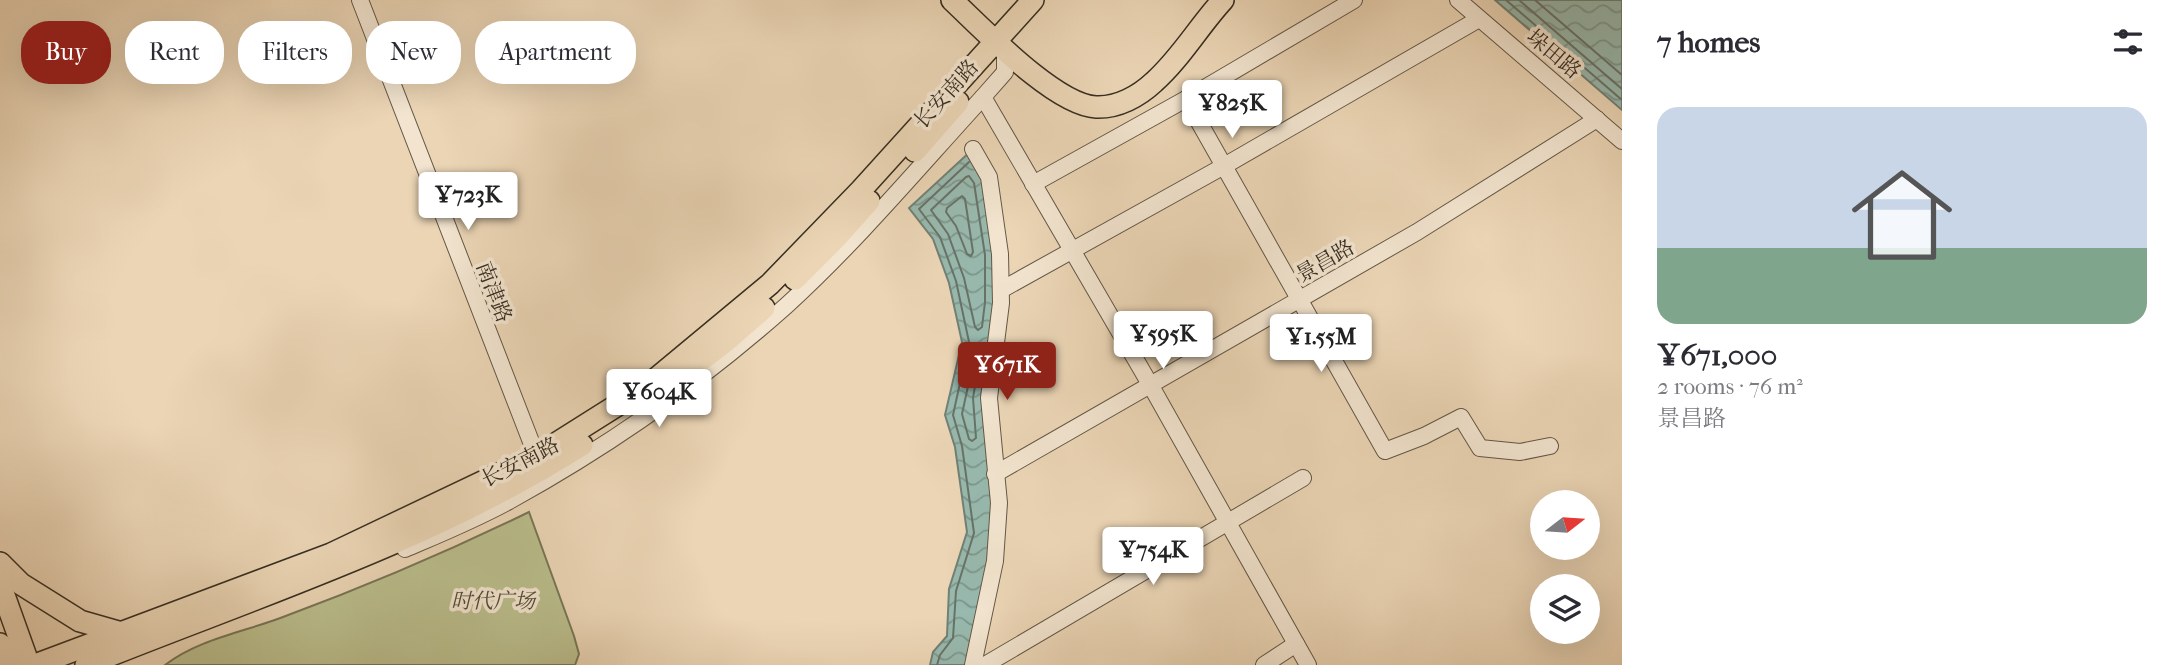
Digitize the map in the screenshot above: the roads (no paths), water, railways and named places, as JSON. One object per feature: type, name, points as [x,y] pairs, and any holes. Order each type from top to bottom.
[{"type":"main road","points":[[952,0],[1049,87],[1078,103],[1097,107],[1128,101],[1154,82],[1223,0]]},
{"type":"main road","name":"长安南路","points":[[1000,44],[1033,0]]},
{"type":"main road","name":"长安南路","points":[[32,665],[131,638],[542,468],[646,387],[770,284],[1000,44],[1051,0]]},
{"type":"main road","points":[[0,563],[21,584],[80,621],[131,638],[123,665]]},
{"type":"main road","points":[[0,584],[32,665]]},
{"type":"main road","name":"长安南路","points":[[86,665],[131,638]]},
{"type":"main road","points":[[0,644],[8,665]]},
{"type":"street","name":"南津路","points":[[360,0],[542,468]]},
{"type":"street","points":[[1033,184],[1186,99],[1354,0]]},
{"type":"street","name":"垛田路","points":[[1458,0],[1622,141]]},
{"type":"street","points":[[1000,290],[1224,166],[1479,19]]},
{"type":"street","points":[[168,643],[340,576],[434,537],[508,502],[542,468],[660,407],[750,337],[845,248],[1005,72],[1000,44]]},
{"type":"street","points":[[983,97],[1151,386],[1308,665]]},
{"type":"street","points":[[1186,99],[1385,451],[1424,436],[1461,416],[1480,448],[1520,452],[1550,446]]},
{"type":"street","name":"景昌路","points":[[996,474],[1417,232],[1597,120]]},
{"type":"street","points":[[973,149],[989,177],[1000,254],[1001,303],[989,398],[999,503],[995,561],[973,665]]},
{"type":"street","points":[[985,665],[1303,478]]},
{"type":"street","points":[[1264,665],[1296,644]]},
{"type":"water","points":[[1495,0],[1622,0],[1622,110]]},
{"type":"water","points":[[973,149],[992,209],[999,503],[973,665],[930,665],[933,652],[947,636],[949,589],[967,532],[955,447],[945,415],[962,342],[949,283],[933,239],[909,208]]},
{"type":"park label","name":"时代广场","points":[[493,601]]}]
